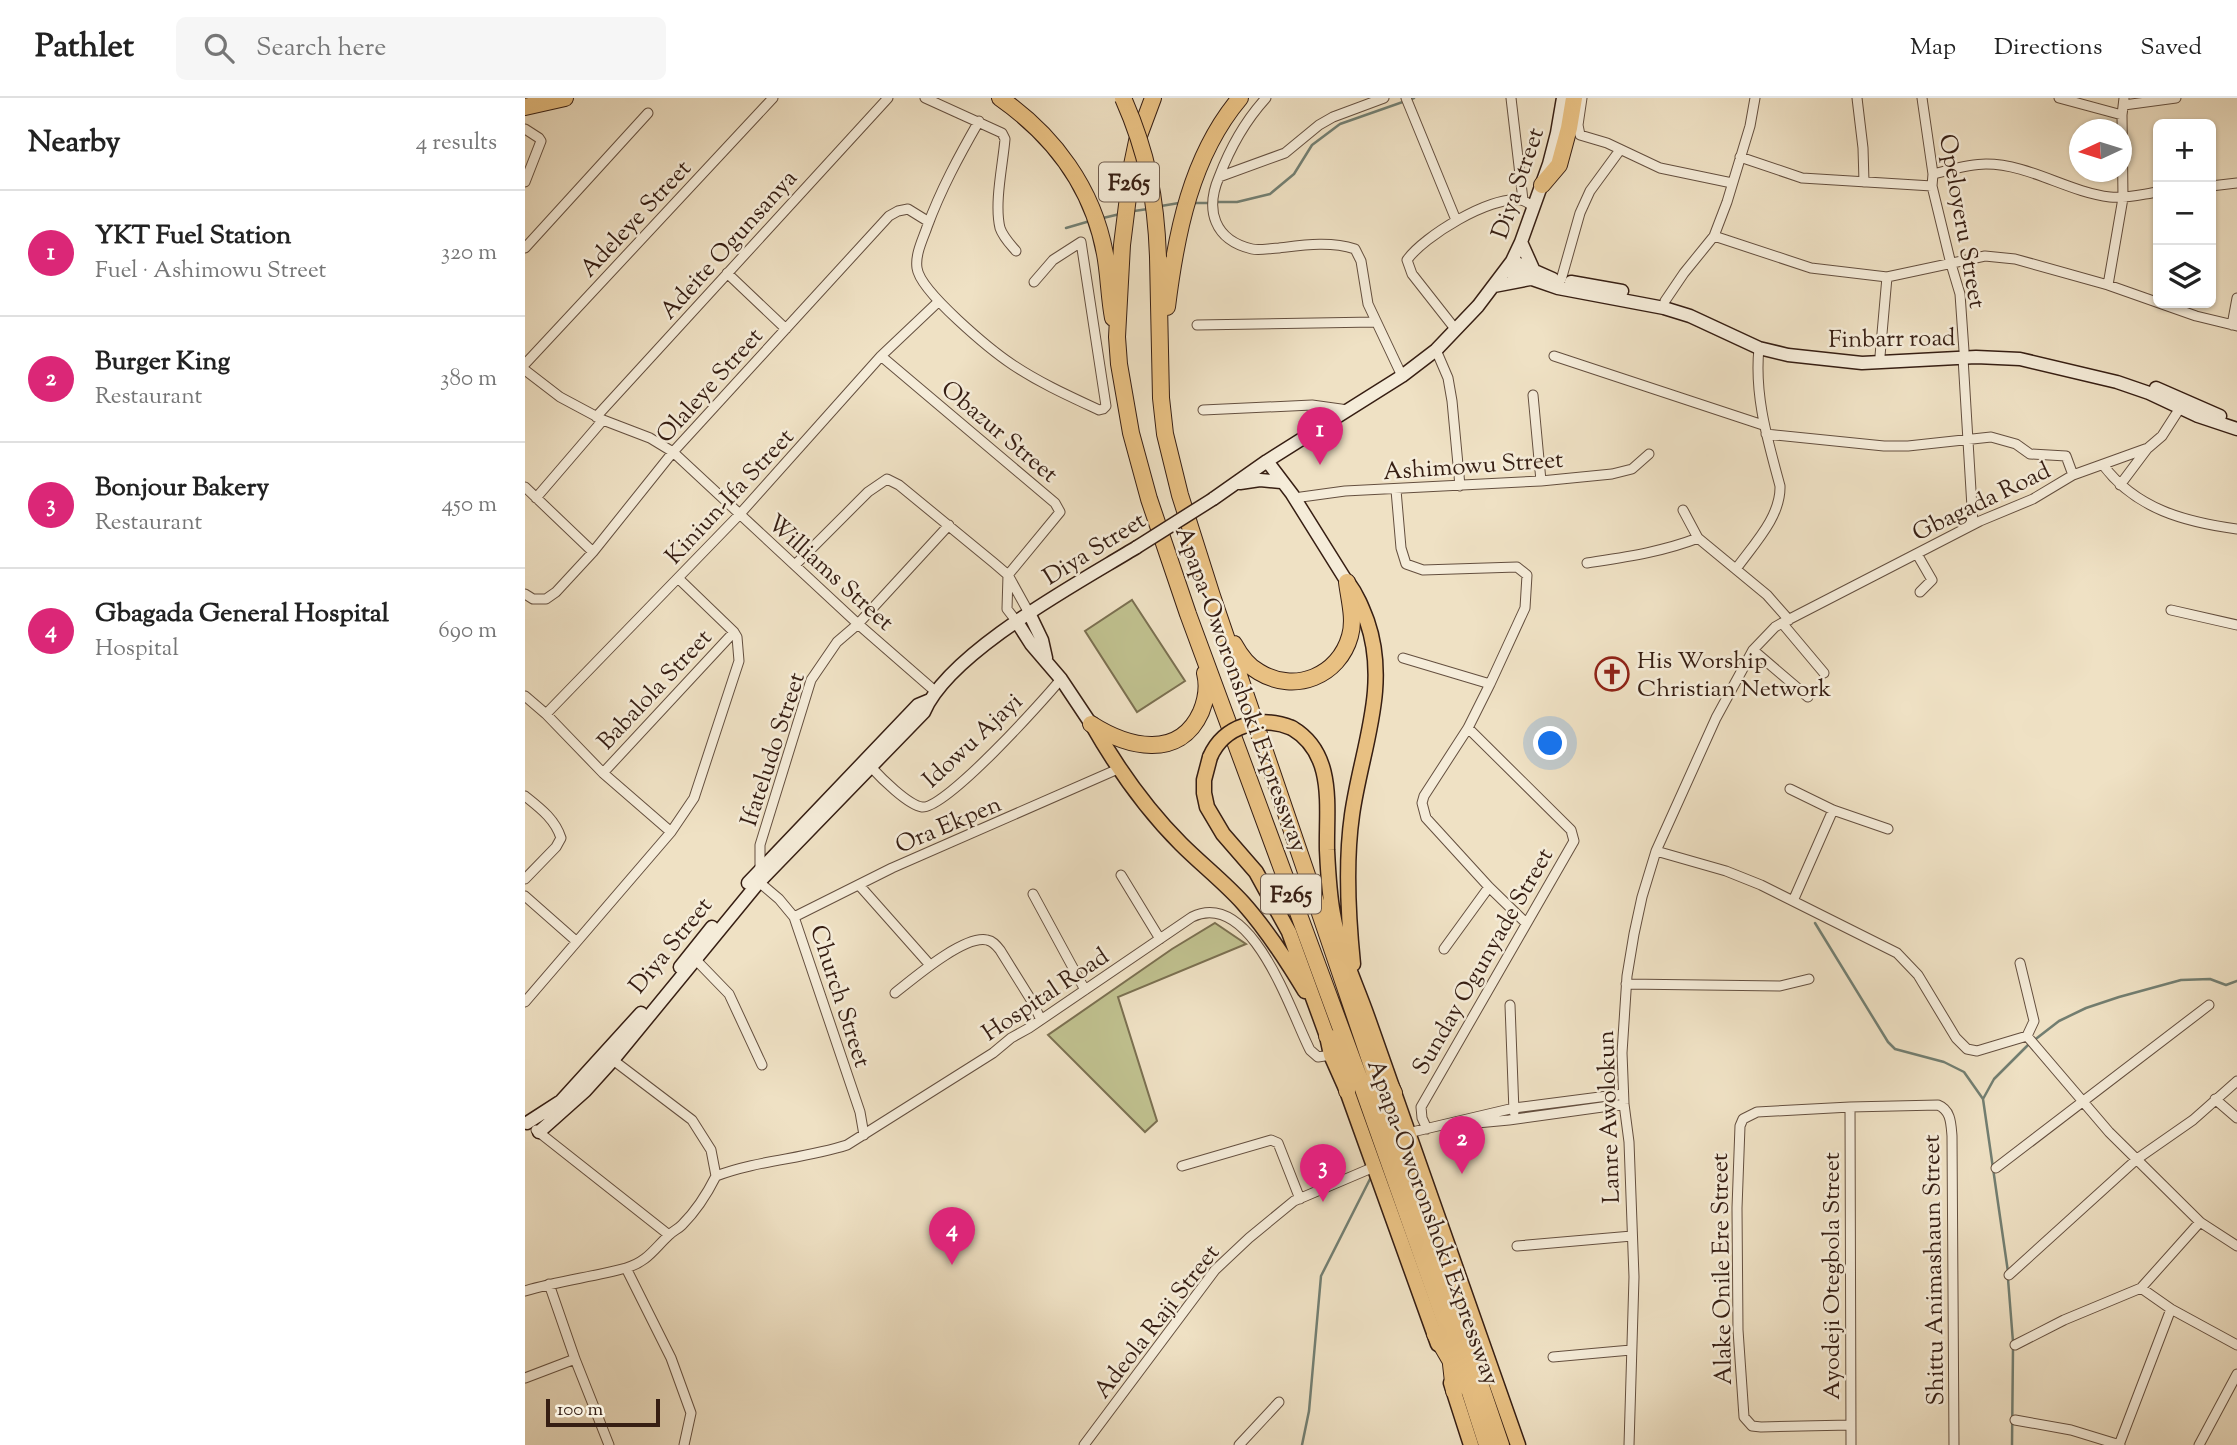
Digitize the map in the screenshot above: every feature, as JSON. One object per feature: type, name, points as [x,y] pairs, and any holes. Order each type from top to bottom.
[{"type":"highway","points":[[525,107],[565,98]]},
{"type":"highway","points":[[1000,98],[1034,124],[1065,159],[1089,200],[1101,237],[1117,337]]},
{"type":"highway","points":[[1123,98],[1145,154],[1157,216],[1161,357]]},
{"type":"highway","name":"F265","points":[[1117,337],[1124,219],[1132,165],[1137,141],[1153,98]]},
{"type":"highway","name":"F265","points":[[1161,357],[1169,291],[1191,190],[1199,164],[1211,141],[1227,113],[1240,98]]},
{"type":"highway","points":[[1542,184],[1554,165],[1569,128],[1574,98]]},
{"type":"highway","name":"Apapa-Oworonshoki Expressway","points":[[1117,337],[1131,433],[1149,499],[1334,1032],[1462,1390],[1487,1445]]},
{"type":"highway","name":"Apapa-Oworonshoki Expressway","points":[[1161,357],[1163,410],[1170,457],[1212,596],[1388,1095],[1501,1445]]},
{"type":"highway","points":[[1212,596],[1234,645],[1249,665],[1271,678],[1307,681],[1335,664],[1348,643],[1352,620],[1347,582]]},
{"type":"highway","points":[[1091,724],[1129,743],[1153,746],[1176,740],[1196,721],[1202,708],[1206,679],[1188,614]]},
{"type":"highway","points":[[1362,1021],[1388,1095]]},
{"type":"highway","points":[[1334,1032],[1338,1056],[1354,1087]]},
{"type":"highway","points":[[1441,1331],[1462,1390]]},
{"type":"main road","name":"Diya Street","points":[[1554,165],[1563,98]]},
{"type":"main road","name":"Diya Street","points":[[539,1132],[585,1091],[613,1060],[759,882],[924,712],[949,677],[988,643],[1029,613],[1213,499],[1402,376],[1436,350],[1494,286],[1509,265],[1521,242],[1528,203],[1542,184]]},
{"type":"main road","points":[[1521,242],[1532,275]]},
{"type":"main road","points":[[1509,265],[1553,281]]},
{"type":"main road","points":[[1494,286],[1532,275]]},
{"type":"main road","name":"Finbarr road","points":[[1553,281],[1665,300],[1761,340],[1790,348],[1880,356],[2021,355],[2119,374],[2237,421]]},
{"type":"main road","name":"Finbarr road","points":[[1553,281],[1664,308],[1689,316],[1759,348],[1800,357],[1861,363],[1964,354]]},
{"type":"main road","name":"Finbarr road","points":[[2021,355],[2117,382],[2149,393],[2198,416],[2237,429]]},
{"type":"main road","points":[[1271,459],[1282,482],[1293,496]]},
{"type":"main road","points":[[1271,459],[1355,592],[1373,639],[1376,697],[1352,816],[1349,855],[1348,897],[1356,986]]},
{"type":"main road","points":[[1236,484],[1260,480],[1282,482]]},
{"type":"main road","points":[[1029,613],[1042,640],[1047,662]]},
{"type":"main road","points":[[1017,622],[1061,679],[1118,769],[1179,842],[1243,903],[1317,1010]]},
{"type":"main road","points":[[988,643],[1020,638],[1031,643]]},
{"type":"main road","name":"Diya Street","points":[[527,1123],[561,1101],[670,980],[760,868],[918,705],[933,696]]},
{"type":"main road","points":[[1317,1010],[1289,932],[1256,872],[1211,816],[1204,793],[1206,767],[1220,739],[1243,726],[1268,723],[1292,729],[1313,747],[1325,776],[1327,790],[1327,851],[1333,914],[1346,965],[1356,986]]},
{"type":"main road","name":"Apapa-Oworonshoki Expressway","points":[[1356,986],[1362,1021]]},
{"type":"main road","name":"Apapa-Oworonshoki Expressway","points":[[1317,1010],[1334,1032]]},
{"type":"main road","name":"Apapa-Oworonshoki Expressway","points":[[1354,1087],[1374,1167],[1441,1331]]},
{"type":"main road","name":"Apapa-Oworonshoki Expressway","points":[[1388,1095],[1408,1133],[1518,1445]]},
{"type":"main road","name":"Apapa-Oworonshoki Expressway","points":[[1462,1390],[1471,1445]]},
{"type":"street","name":"Adeleye Street","points":[[525,367],[773,98]]},
{"type":"street","name":"Adeite Ogunsanya","points":[[536,498],[599,418],[727,273],[888,98]]},
{"type":"street","points":[[925,98],[1002,133],[1005,139],[999,205],[1000,228],[1016,251]]},
{"type":"street","points":[[1266,98],[1229,152],[1211,205],[1214,219],[1228,238],[1254,250],[1335,244],[1355,249],[1361,261],[1368,304],[1402,376]]},
{"type":"street","points":[[1219,177],[1285,153],[1333,117],[1384,98]]},
{"type":"street","points":[[1456,330],[1412,274],[1407,260],[1441,230],[1457,220],[1510,200],[1528,203],[1511,98]]},
{"type":"street","points":[[1582,98],[1578,125],[1580,135],[1607,142],[1660,168],[1732,183]]},
{"type":"street","points":[[1665,300],[1714,236],[1750,126],[1755,98]]},
{"type":"street","points":[[1857,98],[1864,182]]},
{"type":"street","name":"Opeloyeru Street","points":[[1922,98],[1933,174],[1932,186],[1960,293],[1973,524]]},
{"type":"street","points":[[2059,98],[2123,106],[2176,98]]},
{"type":"street","points":[[1408,102],[1457,220]]},
{"type":"street","points":[[2108,285],[2123,198],[2123,106]]},
{"type":"street","points":[[525,248],[648,113]]},
{"type":"street","points":[[979,121],[950,172],[918,251],[916,267],[921,281],[938,302],[1011,364],[1048,386],[1103,410],[1106,405],[1081,242],[1053,260],[1034,282]]},
{"type":"street","points":[[525,129],[541,141],[525,182]]},
{"type":"street","points":[[1553,281],[1590,191],[1621,150]]},
{"type":"street","points":[[1740,157],[1802,178],[1932,186]]},
{"type":"street","points":[[1933,174],[1966,166],[1998,165],[2109,197],[2123,198],[2153,193]]},
{"type":"street","points":[[2216,185],[2237,183]]},
{"type":"street","name":"Olaleye Street","points":[[525,594],[533,600],[546,599],[556,592],[593,552],[673,452],[889,216],[908,209],[929,222]]},
{"type":"street","points":[[1714,236],[1811,268],[1887,277],[1985,256],[2015,259],[2108,285],[2171,308],[2235,325],[2237,298]]},
{"type":"street","points":[[727,273],[786,329]]},
{"type":"street","points":[[1880,356],[1887,277]]},
{"type":"street","name":"Kiniun-Ifa Street","points":[[546,714],[739,515],[881,356],[938,302]]},
{"type":"street","points":[[1197,325],[1375,322]]},
{"type":"street","points":[[1737,569],[1775,513],[1781,495],[1764,429],[1757,374],[1759,348]]},
{"type":"street","points":[[1436,350],[1448,378],[1453,401],[1460,486]]},
{"type":"street","name":"Obazur Street","points":[[881,356],[1055,503],[1060,512],[1008,575]]},
{"type":"street","points":[[1554,356],[1764,429],[1884,446],[1919,446],[1991,437],[2016,444],[2030,454],[2066,456],[2073,475]]},
{"type":"street","name":"Williams Street","points":[[525,367],[560,397],[599,418],[650,438],[673,452],[933,696]]},
{"type":"street","points":[[1533,395],[1541,481]]},
{"type":"street","points":[[1203,410],[1312,405],[1348,410]]},
{"type":"street","name":"Gbagada Road","points":[[1785,622],[1973,524],[2033,499],[2073,475],[2148,448],[2162,436],[2180,408]]},
{"type":"street","points":[[2120,485],[2148,448]]},
{"type":"street","name":"Ashimowu Street","points":[[1293,496],[1612,474],[1632,469],[1649,454]]},
{"type":"street","points":[[2103,465],[2120,485],[2140,500],[2167,514],[2197,523],[2237,529]]},
{"type":"street","points":[[795,565],[868,492],[887,479],[899,485],[1008,575],[1029,613]]},
{"type":"street","points":[[525,487],[593,552]]},
{"type":"street","points":[[1396,490],[1401,548],[1406,564],[1423,570],[1517,567],[1527,575],[1525,608],[1468,729],[1424,796],[1423,811],[1426,818],[1489,887],[1526,923]]},
{"type":"street","points":[[1683,510],[1698,538],[1767,595],[1824,673]]},
{"type":"street","name":"Ifateludo Street","points":[[760,868],[760,845],[811,680],[837,642],[858,624],[949,525]]},
{"type":"street","points":[[1587,563],[1650,553],[1698,538]]},
{"type":"street","points":[[1917,554],[1932,580],[1920,592]]},
{"type":"street","points":[[1008,575],[1007,609],[1017,622]]},
{"type":"street","points":[[525,1002],[671,832],[694,798],[740,654],[734,632],[679,579]]},
{"type":"street","points":[[2171,610],[2237,625]]},
{"type":"street","name":"Lanre Awolokun","points":[[1629,1445],[1634,1277],[1629,1142],[1622,1053],[1626,984],[1642,897],[1656,851],[1716,719],[1753,650],[1775,627],[1785,622]]},
{"type":"street","name":"Babalola Street","points":[[603,773],[734,632]]},
{"type":"street","points":[[1753,650],[1808,697]]},
{"type":"street","points":[[1403,658],[1490,684]]},
{"type":"street","name":"Idowu Ajayi","points":[[871,767],[913,804],[926,807],[934,804],[960,785],[1061,679]]},
{"type":"street","points":[[525,696],[603,773],[671,832]]},
{"type":"street","name":"Sunday Ogunyade Street","points":[[1427,1129],[1421,1107],[1574,841],[1571,830],[1468,729]]},
{"type":"street","name":"Ora Ekpen","points":[[794,917],[1118,769]]},
{"type":"street","points":[[1790,789],[1833,810],[1888,829]]},
{"type":"street","points":[[525,796],[547,815],[558,829],[561,838],[556,847],[525,879]]},
{"type":"street","points":[[1793,901],[1833,810]]},
{"type":"street","points":[[1656,851],[1725,871],[1898,953],[1918,975],[1956,1038],[1967,1049],[1977,1051],[2032,1042]]},
{"type":"street","points":[[1121,875],[1160,939]]},
{"type":"street","name":"Church Street","points":[[759,882],[779,899],[794,917],[860,1112],[864,1135]]},
{"type":"street","points":[[859,885],[930,965]]},
{"type":"street","points":[[1444,949],[1489,887]]},
{"type":"street","points":[[1033,894],[1086,990]]},
{"type":"street","points":[[525,896],[576,941]]},
{"type":"street","name":"Hospital Road","points":[[716,1176],[847,1145],[987,1058],[1011,1038],[1201,913],[1214,912],[1232,921],[1248,934],[1272,969],[1310,1050],[1318,1057],[1338,1056]]},
{"type":"street","points":[[895,993],[930,965],[970,941],[985,939],[994,943],[1041,1020]]},
{"type":"street","points":[[696,960],[729,995],[762,1065]]},
{"type":"street","points":[[2020,963],[2033,1015],[2032,1042],[2082,1101],[2200,1222],[2235,1245],[2237,1233]]},
{"type":"street","points":[[1626,984],[1780,986],[1809,979]]},
{"type":"street","points":[[1510,1005],[1514,1119]]},
{"type":"street","points":[[1996,1168],[2209,1005]]},
{"type":"street","points":[[525,1291],[626,1268],[654,1253],[708,1193],[716,1176],[711,1150],[692,1120],[613,1060]]},
{"type":"street","points":[[2009,1275],[2137,1159],[2193,1120],[2237,1081]]},
{"type":"street","points":[[1467,1120],[1477,1123],[1514,1119],[1624,1099]]},
{"type":"street","points":[[1408,1133],[1514,1108],[1624,1099]]},
{"type":"street","points":[[2215,1099],[2237,1118]]},
{"type":"street","name":"Shittu Animashaun Street","points":[[1850,1107],[1938,1105],[1945,1108],[1951,1122],[1954,1445]]},
{"type":"street","name":"Alake Onile Ere Street","points":[[1850,1107],[1757,1112],[1743,1119],[1738,1135],[1737,1222],[1738,1330],[1744,1417],[1752,1426],[1761,1427],[1850,1425]]},
{"type":"street","name":"Ayodeji Otegbola Street","points":[[1850,1107],[1851,1445]]},
{"type":"street","points":[[527,1123],[669,1235]]},
{"type":"street","points":[[1182,1166],[1275,1140],[1300,1199]]},
{"type":"street","name":"Adeola Raji Street","points":[[1084,1445],[1215,1270],[1249,1238],[1300,1199],[1374,1167]]},
{"type":"street","points":[[2015,1345],[2064,1320],[2141,1288],[2200,1222]]},
{"type":"street","points":[[1517,1246],[1632,1236]]},
{"type":"street","points":[[626,1268],[671,1359],[691,1413],[684,1445]]},
{"type":"street","points":[[549,1284],[609,1445]]},
{"type":"street","points":[[2141,1288],[2171,1309],[2237,1345]]},
{"type":"street","points":[[2015,1420],[2071,1430],[2120,1445],[2171,1309]]},
{"type":"street","points":[[1553,1357],[1631,1350]]},
{"type":"street","points":[[525,1378],[575,1359]]},
{"type":"street","points":[[2199,1445],[2237,1374]]},
{"type":"street","points":[[1239,1445],[1279,1402]]},
{"type":"green space","points":[[1132,600],[1185,681],[1137,712],[1085,631]]},
{"type":"green space","points":[[1215,923],[1246,944],[1118,997],[1157,1121],[1145,1132],[1048,1035],[1172,949]]},
{"type":"waterway","points":[[1217,202],[1237,202],[1270,194],[1294,174],[1312,145],[1340,124],[1414,98]]},
{"type":"waterway","points":[[1161,206],[1179,203]]},
{"type":"waterway","points":[[1192,203],[1210,203]]},
{"type":"waterway","points":[[1134,211],[1148,209]]},
{"type":"waterway","points":[[1103,218],[1120,214]]},
{"type":"waterway","points":[[1066,228],[1090,221]]},
{"type":"waterway","points":[[1815,923],[1888,1042],[1895,1049],[1944,1062],[1964,1072],[1983,1099],[2008,1272]]},
{"type":"waterway","points":[[1983,1099],[1994,1079],[2028,1045],[2059,1021],[2086,1008],[2181,980],[2210,979],[2226,985],[2237,981]]},
{"type":"waterway","points":[[1302,1445],[1309,1411],[1321,1276],[1370,1179]]},
{"type":"waterway","points":[[2008,1279],[2013,1342]]},
{"type":"waterway","points":[[2012,1445],[2013,1348]]},
{"type":"place","name":"YKT Fuel Station","points":[[1320,465]]},
{"type":"place","name":"His Worship Christian Network","points":[[1612,674]]},
{"type":"place","name":"Burger King","points":[[1462,1174]]},
{"type":"place","name":"Bonjour Bakery","points":[[1323,1202]]},
{"type":"place","name":"Gbagada General Hospital","points":[[952,1265]]}]
